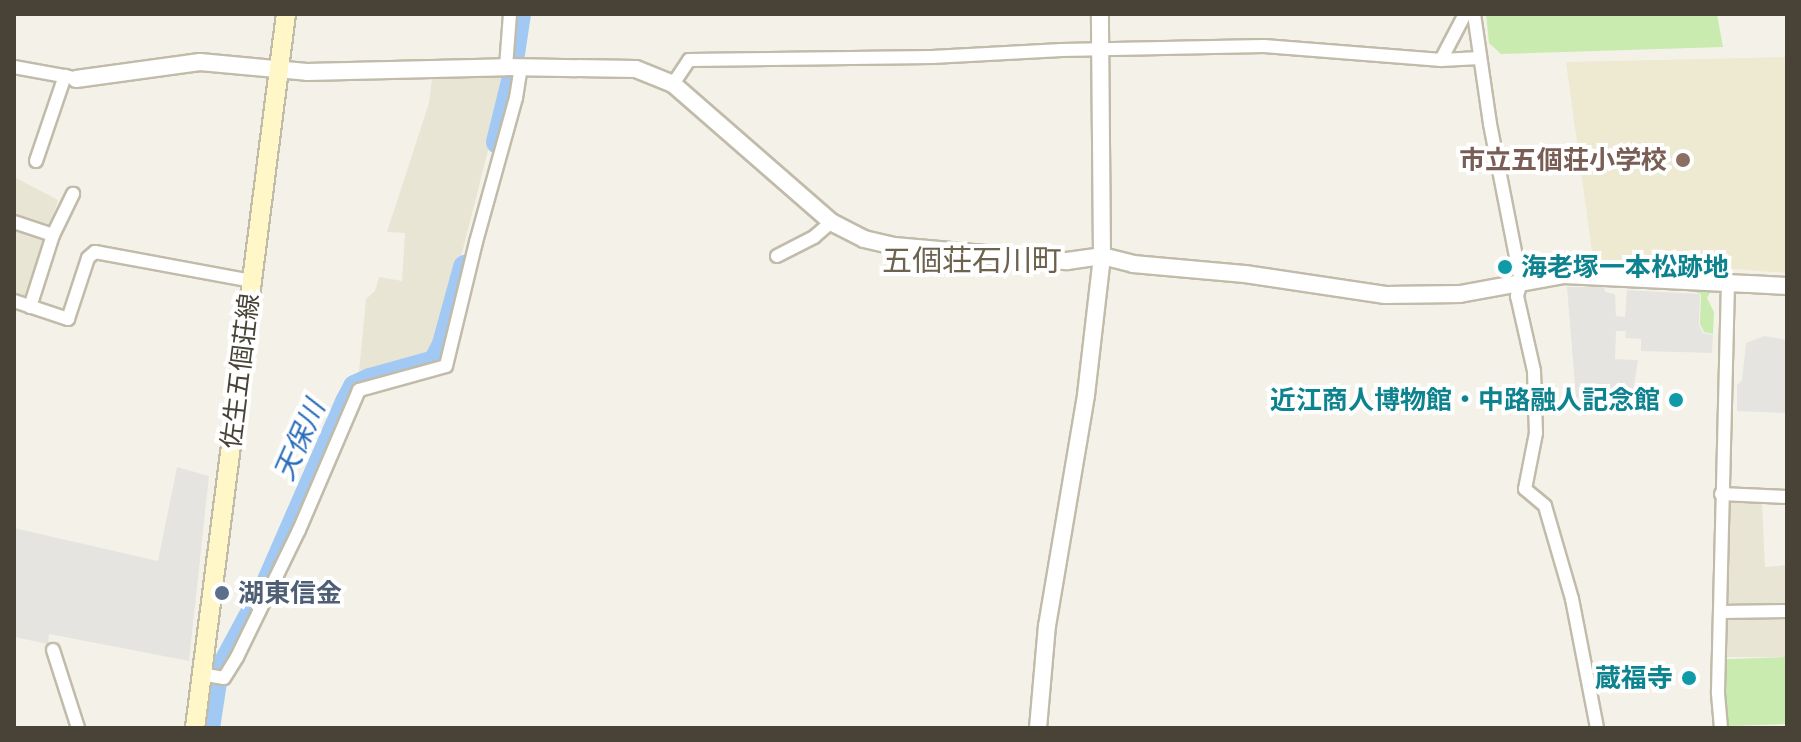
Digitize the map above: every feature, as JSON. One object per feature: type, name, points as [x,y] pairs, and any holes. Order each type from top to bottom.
[{"type":"main road","name":"佐生五個荘線","points":[[195,728],[213,675],[251,281],[286,14]]},
{"type":"street","points":[[213,675],[237,657],[292,544],[359,390],[446,366],[516,98],[510,14]]},
{"type":"street","points":[[1038,728],[1047,626],[1086,395],[1102,256],[1100,14]]},
{"type":"street","points":[[1441,60],[1465,14]]},
{"type":"street","points":[[1474,14],[1521,282],[1517,296],[1534,371],[1538,405],[1525,489],[1545,506],[1572,599],[1597,728]]},
{"type":"street","points":[[673,84],[689,60],[932,57],[1264,46],[1441,60],[1480,58]]},
{"type":"street","points":[[14,67],[71,78],[200,62],[280,70],[636,69],[673,84],[831,222],[864,239],[894,246],[1067,261],[1102,256],[1133,264],[1245,274],[1385,295],[1446,296],[1521,282],[1595,275],[1787,286]]},
{"type":"street","points":[[36,161],[71,78]]},
{"type":"street","points":[[30,307],[53,235],[73,194]]},
{"type":"street","points":[[14,222],[53,235]]},
{"type":"street","points":[[777,256],[814,237],[831,222]]},
{"type":"street","points":[[14,301],[68,319],[88,258],[95,252],[251,281]]},
{"type":"street","points":[[1721,728],[1718,691],[1721,494],[1728,284]]},
{"type":"street","points":[[1721,494],[1787,497]]},
{"type":"street","points":[[1721,612],[1787,611]]},
{"type":"street","points":[[53,650],[78,728]]},
{"type":"shaded area","name":"市立五個荘小学校","points":[[1787,57],[1787,273],[1593,259],[1566,62]]},
{"type":"shaded area","points":[[507,76],[462,253],[434,344],[429,353],[359,372],[366,299],[375,291],[379,277],[402,281],[405,233],[387,232],[429,103],[432,79]]},
{"type":"shaded area","points":[[14,177],[58,200],[25,298],[14,294]]},
{"type":"shaded area","points":[[1567,287],[1604,287],[1605,292],[1615,294],[1616,316],[1625,317],[1627,290],[1700,294],[1699,325],[1703,333],[1713,335],[1712,353],[1641,351],[1641,339],[1625,338],[1626,331],[1616,331],[1615,359],[1638,360],[1633,393],[1576,398]]},
{"type":"shaded area","points":[[1764,336],[1787,340],[1787,413],[1737,411],[1737,385],[1742,380],[1746,343]]},
{"type":"shaded area","points":[[177,467],[209,476],[189,661],[49,634],[48,644],[14,637],[14,528],[158,561]]},
{"type":"shaded area","points":[[1729,500],[1762,502],[1765,567],[1787,565],[1787,606],[1724,609]]},
{"type":"shaded area","points":[[1724,614],[1787,614],[1787,657],[1724,657]]},
{"type":"green space","points":[[1486,14],[1717,14],[1723,47],[1501,54],[1489,43]]},
{"type":"green space","points":[[1685,289],[1711,291],[1707,298],[1714,312],[1713,334],[1704,332],[1700,324],[1701,294]]},
{"type":"green space","points":[[1785,657],[1787,724],[1726,726],[1724,659]]},
{"type":"waterway","name":"天保川","points":[[513,54],[519,14]]},
{"type":"waterway","name":"天保川","points":[[498,142],[513,81]]},
{"type":"waterway","name":"天保川","points":[[208,728],[215,682],[267,585],[355,387],[435,362],[444,344],[465,267]]},
{"type":"place","name":"市立五個荘小学校","points":[[1683,160]]},
{"type":"place","name":"海老塚一本松跡地","points":[[1505,267]]},
{"type":"place","name":"近江商人博物館・中路融人記念館","points":[[1676,400]]},
{"type":"place","name":"湖東信金","points":[[222,593]]},
{"type":"place","name":"蔵福寺","points":[[1689,678]]},
{"type":"district","name":"五個荘石川町","points":[[972,260]]}]
